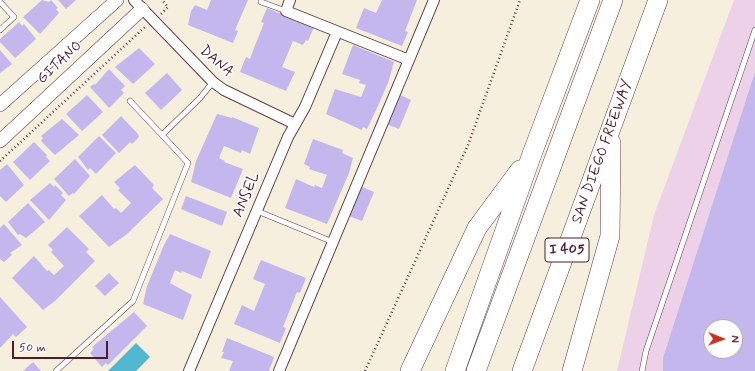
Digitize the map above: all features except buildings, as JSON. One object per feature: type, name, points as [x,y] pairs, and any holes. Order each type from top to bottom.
[{"type":"highway","points":[[455,371],[532,154],[590,0]]},
{"type":"highway","points":[[476,371],[613,0]]},
{"type":"highway","name":"SAN DIEGO FREEWAY","points":[[522,371],[658,0]]},
{"type":"highway","points":[[572,371],[610,236],[611,130]]},
{"type":"highway","points":[[410,371],[477,228],[532,154]]},
{"type":"street","name":"GITANO","points":[[0,105],[117,0]]},
{"type":"street","points":[[290,0],[286,11],[409,60]]},
{"type":"street","points":[[279,371],[434,0]]},
{"type":"street","name":"GITANO","points":[[0,141],[138,4]]},
{"type":"street","name":"DANA","points":[[138,4],[213,82],[224,90],[295,124]]},
{"type":"street","name":"ANSEL","points":[[189,371],[257,211],[295,124],[305,107],[337,32]]},
{"type":"lane","points":[[0,2],[14,17],[0,30]]},
{"type":"lane","points":[[261,2],[286,11]]},
{"type":"lane","points":[[642,371],[646,351],[755,30]]},
{"type":"lane","points":[[162,135],[200,98],[213,82]]},
{"type":"lane","points":[[56,371],[133,301],[188,163],[130,101]]},
{"type":"lane","points":[[257,211],[333,242]]},
{"type":"path","points":[[162,0],[168,7],[163,13]]},
{"type":"path","points":[[365,371],[468,145],[520,0]]},
{"type":"path","points":[[0,161],[142,30]]},
{"type":"shaded area","points":[[734,0],[755,0],[755,371],[617,371],[654,215]]},
{"type":"water","points":[[136,343],[150,357],[136,371],[108,371]]}]
